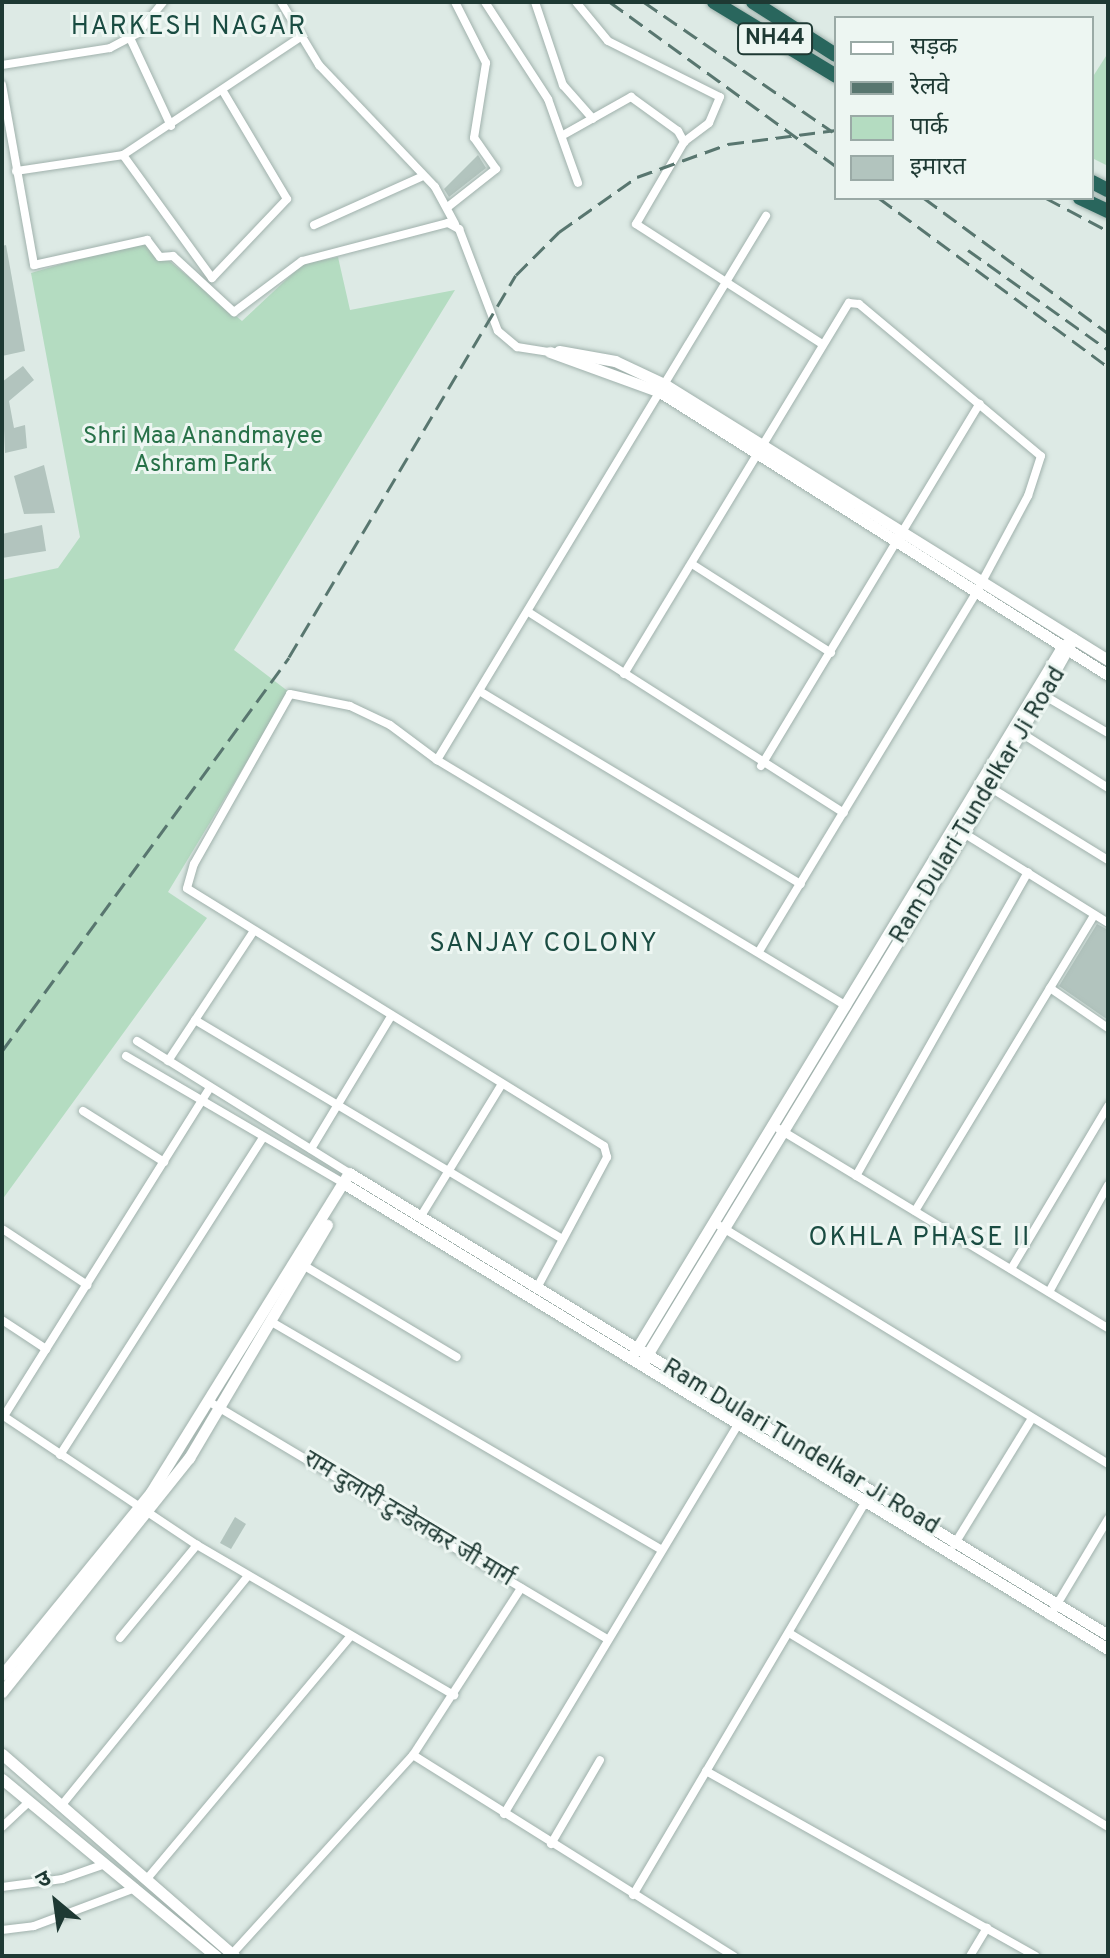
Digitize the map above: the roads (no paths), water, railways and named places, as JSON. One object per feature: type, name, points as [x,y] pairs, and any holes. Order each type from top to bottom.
[{"type":"highway","name":"NH44","points":[[714,2],[834,75]]},
{"type":"highway","name":"NH44","points":[[753,2],[834,54]]},
{"type":"highway","points":[[1084,200],[1108,211]]},
{"type":"street","points":[[2,65],[94,53],[130,38],[163,2]]},
{"type":"street","points":[[281,2],[299,38],[449,206],[498,331],[517,347],[550,352],[662,388],[763,442],[901,539]]},
{"type":"street","points":[[449,206],[496,169],[474,138],[486,63],[455,2]]},
{"type":"street","points":[[485,2],[565,134],[578,183]]},
{"type":"street","points":[[535,2],[563,85],[593,119]]},
{"type":"street","points":[[576,2],[608,41],[720,97],[709,123],[684,142],[636,224],[821,343]]},
{"type":"street","points":[[130,38],[171,126]]},
{"type":"street","points":[[16,171],[123,155],[224,93],[299,38]]},
{"type":"street","points":[[2,85],[34,265],[145,240],[160,257],[176,259],[234,312],[302,261],[441,223],[455,224]]},
{"type":"street","points":[[123,155],[188,252],[212,278],[287,199],[224,93]]},
{"type":"street","points":[[565,134],[631,97],[684,142]]},
{"type":"street","points":[[314,225],[421,177]]},
{"type":"street","points":[[437,760],[530,613],[766,216]]},
{"type":"street","points":[[176,259],[188,252]]},
{"type":"street","points":[[624,674],[845,306],[859,304],[1038,452],[1042,462],[979,588],[759,952]]},
{"type":"street","points":[[662,388],[757,454],[979,588],[1066,650],[1108,675]]},
{"type":"street","points":[[761,766],[901,539],[979,404]]},
{"type":"street","points":[[692,564],[831,653]]},
{"type":"street","points":[[979,588],[1108,660]]},
{"type":"street","points":[[530,613],[761,766],[844,813]]},
{"type":"street","name":"Ram Dulari Tundelkar Ji Road","points":[[639,1356],[780,1130],[1073,639]]},
{"type":"street","points":[[481,692],[801,884]]},
{"type":"street","points":[[1040,693],[1108,733]]},
{"type":"street","points":[[539,1284],[607,1152],[502,1084],[191,894],[187,884],[290,694],[371,715],[437,760],[853,1009]]},
{"type":"street","points":[[1018,730],[1108,788]]},
{"type":"street","name":"Ram Dulari Tundelkar Ji Road","points":[[959,830],[991,788],[1018,730]]},
{"type":"street","points":[[991,788],[1108,860]]},
{"type":"street","points":[[959,830],[1108,923]]},
{"type":"street","points":[[856,1176],[1028,872]]},
{"type":"street","points":[[915,1211],[1094,915]]},
{"type":"street","points":[[168,1061],[253,932]]},
{"type":"street","points":[[1050,988],[1108,1028]]},
{"type":"street","points":[[311,1149],[390,1018]]},
{"type":"street","points":[[195,1020],[562,1239]]},
{"type":"street","points":[[137,1041],[311,1149],[349,1180]]},
{"type":"street","points":[[126,1056],[263,1137],[349,1180]]},
{"type":"street","points":[[421,1216],[502,1084]]},
{"type":"street","points":[[210,1088],[3,1416],[197,1545],[454,1695]]},
{"type":"street","points":[[1011,1269],[1108,1106]]},
{"type":"street","points":[[83,1111],[164,1162]]},
{"type":"street","points":[[780,1130],[1108,1328]]},
{"type":"street","points":[[60,1455],[263,1137]]},
{"type":"street","points":[[213,1404],[270,1321],[349,1180]]},
{"type":"street","points":[[2,1692],[144,1512],[349,1180]]},
{"type":"street","name":"Ram Dulari Tundelkar Ji Road","points":[[349,1180],[421,1216],[539,1284],[639,1356]]},
{"type":"street","name":"Ram Dulari Tundelkar Ji Road","points":[[349,1180],[952,1548],[1058,1603],[1108,1635]]},
{"type":"street","points":[[1049,1292],[1108,1185]]},
{"type":"street","points":[[721,1227],[1031,1420],[1108,1464]]},
{"type":"street","points":[[4,1230],[87,1285]]},
{"type":"street","points":[[303,1265],[457,1357]]},
{"type":"street","points":[[2,1320],[46,1349]]},
{"type":"street","points":[[270,1321],[660,1549]]},
{"type":"street","name":"राम दुलारी टुन्डेलकर जी मार्ग","points":[[213,1404],[608,1639]]},
{"type":"street","points":[[504,1814],[660,1549],[741,1420]]},
{"type":"street","name":"Ram Dulari Tundelkar Ji Road","points":[[952,1548],[1031,1420]]},
{"type":"street","points":[[633,1895],[869,1498]]},
{"type":"street","points":[[2,1675],[144,1512]]},
{"type":"street","points":[[1050,1616],[1108,1519]]},
{"type":"street","points":[[120,1638],[197,1545]]},
{"type":"street","name":"Ram Dulari Tundelkar Ji Road","points":[[952,1548],[1050,1616],[1108,1649]]},
{"type":"street","points":[[61,1806],[248,1576]]},
{"type":"street","points":[[2,1754],[233,1955],[413,1755],[521,1588]]},
{"type":"street","points":[[789,1633],[1108,1827]]},
{"type":"street","points":[[146,1880],[350,1637]]},
{"type":"street","points":[[413,1755],[734,1956]]},
{"type":"street","points":[[551,1844],[600,1760]]},
{"type":"street","points":[[706,1771],[1036,1956]]},
{"type":"street","points":[[2,1779],[216,1956]]},
{"type":"street","points":[[2,1827],[28,1803]]},
{"type":"street","points":[[2,1887],[62,1879],[105,1864]]},
{"type":"street","points":[[2,1930],[34,1926],[135,1888]]},
{"type":"street","points":[[970,1956],[987,1928]]},
{"type":"railway","points":[[610,2],[834,165]]},
{"type":"railway","points":[[644,2],[833,132]]},
{"type":"railway","points":[[2,1051],[289,657],[516,275],[559,232],[637,177],[728,144],[834,130]]},
{"type":"railway","points":[[882,200],[1108,367]]},
{"type":"railway","points":[[927,200],[1108,333]]},
{"type":"railway","points":[[1050,200],[1108,231]]},
{"type":"railway","points":[[968,250],[1108,350]]},
{"type":"district","name":"HARKESH NAGAR","points":[[189,28]]},
{"type":"district","name":"SANJAY COLONY","points":[[544,945]]},
{"type":"district","name":"OKHLA PHASE II","points":[[920,1239]]},
{"type":"park label","name":"Shri Maa Anandmayee Ashram Park","points":[[203,452]]}]
